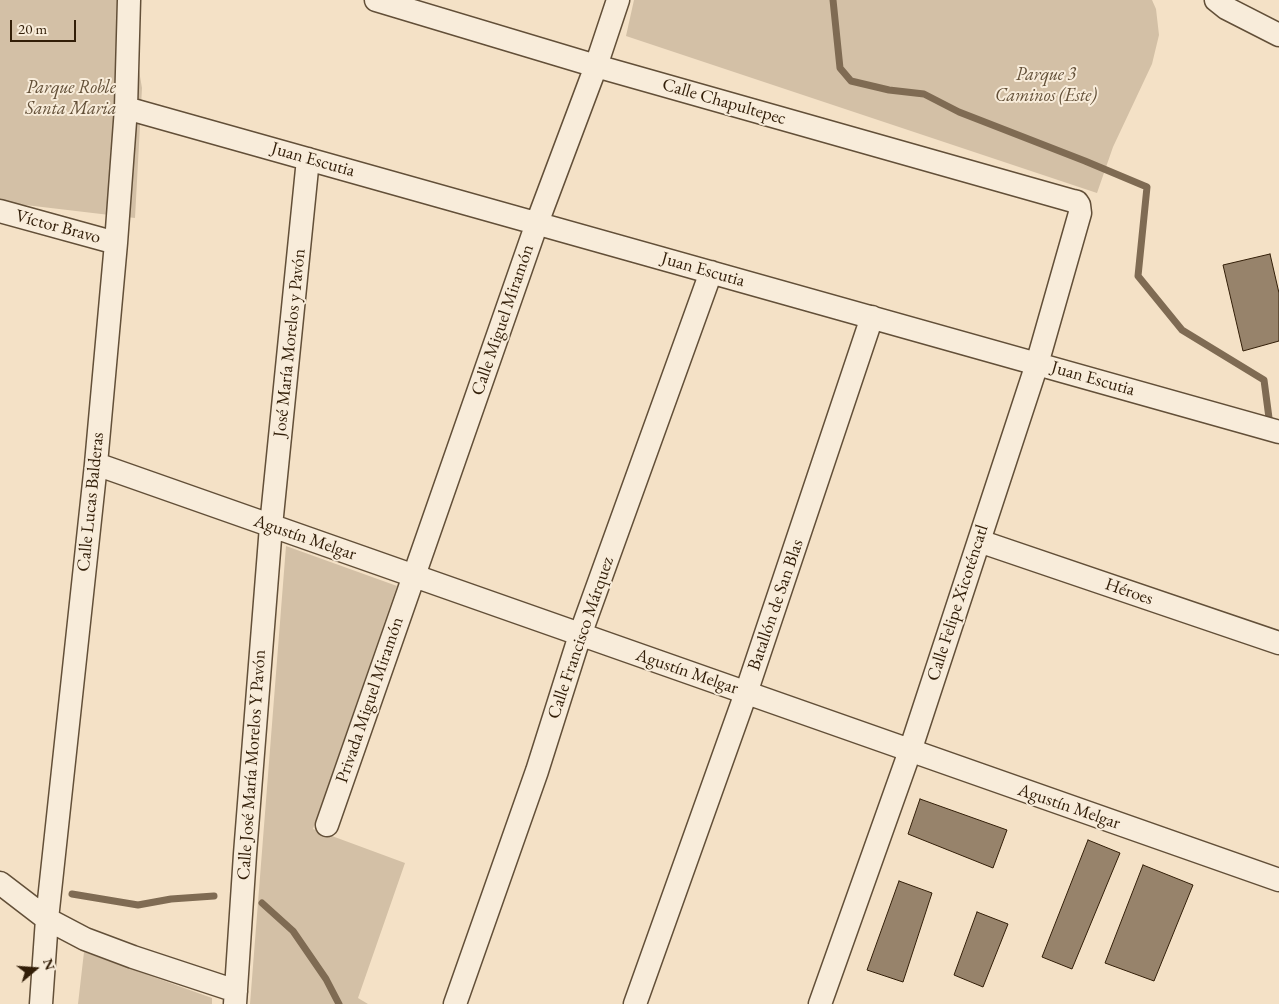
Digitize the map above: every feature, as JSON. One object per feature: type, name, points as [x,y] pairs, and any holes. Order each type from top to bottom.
[{"type":"street","name":"Calle Lucas Balderas","points":[[41,1004],[47,919],[96,464],[116,243],[126,108],[129,0]]},
{"type":"street","name":"Calle Chapultepec","points":[[376,0],[596,66],[1073,200]]},
{"type":"street","name":"Calle Miguel Miramón","points":[[413,576],[537,223],[596,66],[618,0]]},
{"type":"street","points":[[1216,0],[1226,8],[1279,34]]},
{"type":"street","name":"Juan Escutia","points":[[126,108],[1279,432]]},
{"type":"street","name":"José María Morelos y Pavón","points":[[271,526],[308,159]]},
{"type":"street","name":"Calle Felipe Xicoténcatl","points":[[820,1004],[910,750],[1036,364],[1080,213],[1079,205],[1073,200]]},
{"type":"street","name":"Víctor Bravo","points":[[0,212],[116,243]]},
{"type":"street","name":"Calle Francisco Márquez","points":[[455,1004],[537,771],[580,635],[711,272]]},
{"type":"street","name":"Batallón de San Blas","points":[[636,1004],[746,693],[872,318]]},
{"type":"street","name":"Agustín Melgar","points":[[96,464],[1279,880]]},
{"type":"street","name":"Calle José María Morelos Y Pavón","points":[[235,998],[271,526]]},
{"type":"street","name":"Héroes","points":[[978,541],[1279,643]]},
{"type":"street","name":"Privada Miguel Miramón","points":[[327,825],[413,576]]},
{"type":"street","points":[[0,882],[47,919],[86,939],[235,998]]},
{"type":"green space","name":"Parque Roble Santa Maria","points":[[0,0],[127,0],[142,88],[135,218],[0,202]]},
{"type":"green space","name":"Parque 3 Caminos (Este)","points":[[634,0],[1152,0],[1156,9],[1159,35],[1152,64],[1113,147],[1097,193],[626,36]]},
{"type":"green space","points":[[286,546],[397,586],[313,829],[405,863],[358,998],[368,1004],[250,1004]]},
{"type":"green space","points":[[84,952],[212,998],[212,1004],[78,1004]]},
{"type":"building","points":[[1270,254],[1279,293],[1279,341],[1243,351],[1223,265]]},
{"type":"building","points":[[920,799],[1007,830],[993,868],[908,834]]},
{"type":"building","points":[[1088,840],[1120,853],[1072,969],[1042,957]]},
{"type":"building","points":[[1143,865],[1193,885],[1154,981],[1105,963]]},
{"type":"building","points":[[899,881],[932,893],[903,982],[867,970]]},
{"type":"building","points":[[977,912],[1008,924],[983,987],[954,975]]},
{"type":"waterway","points":[[833,0],[840,68],[851,81],[889,90],[924,94],[959,112],[1147,187],[1138,276],[1182,330],[1264,380],[1269,418]]},
{"type":"waterway","points":[[72,894],[138,905],[171,899],[214,896]]},
{"type":"waterway","points":[[262,903],[293,931],[326,979],[339,1004]]}]
